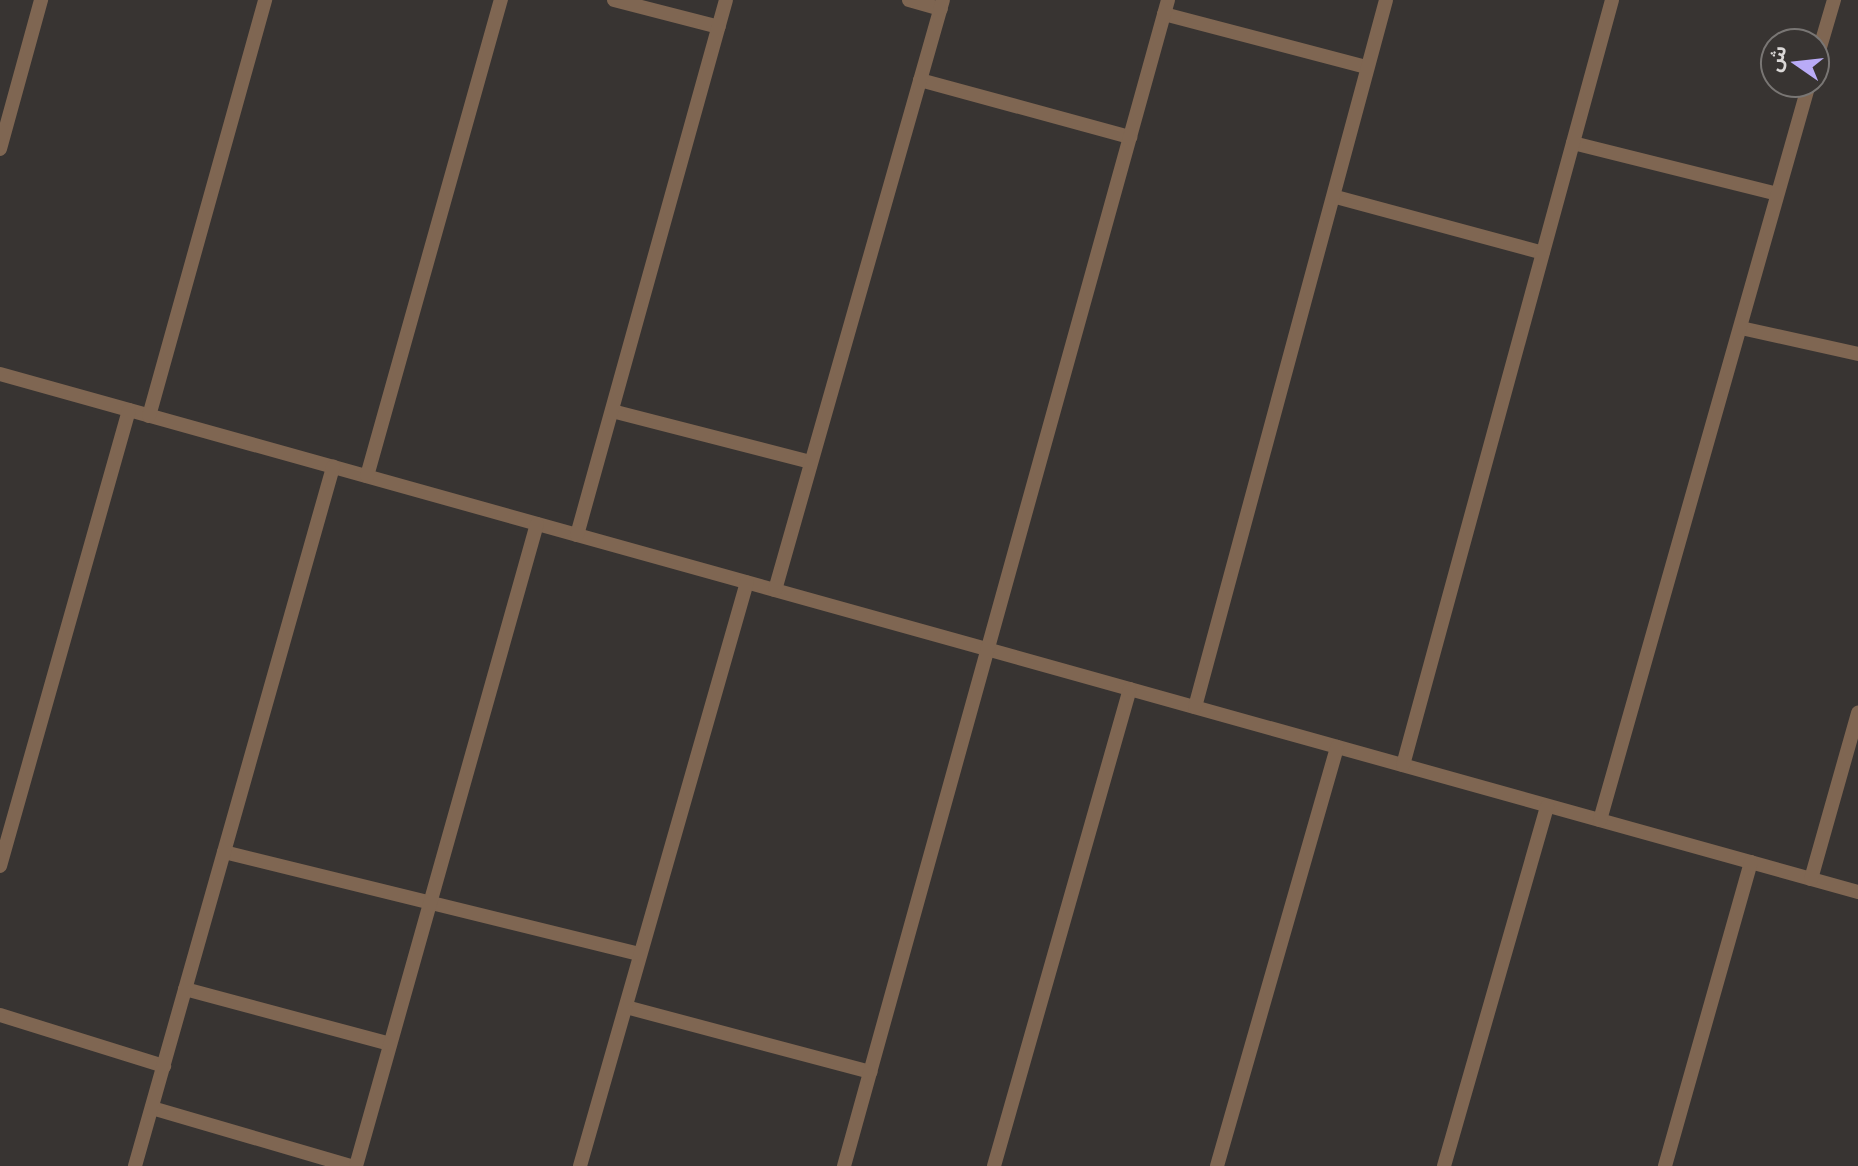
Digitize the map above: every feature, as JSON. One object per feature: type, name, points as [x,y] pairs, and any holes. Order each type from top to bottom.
[{"type":"street","points":[[0,149],[41,0]]},
{"type":"street","points":[[149,416],[265,0]]},
{"type":"street","points":[[367,476],[501,0]]},
{"type":"street","points":[[614,0],[719,27]]},
{"type":"street","points":[[577,535],[726,0]]},
{"type":"street","points":[[775,590],[942,4],[909,0]]},
{"type":"street","points":[[1195,707],[1336,197],[1366,67],[1386,0]]},
{"type":"street","points":[[1403,765],[1612,0]]},
{"type":"street","points":[[1826,28],[1834,0]]},
{"type":"street","points":[[844,1166],[1166,7],[1254,41],[1366,67]]},
{"type":"street","points":[[920,80],[1130,137]]},
{"type":"street","points":[[1601,820],[1805,98]]},
{"type":"street","points":[[1573,143],[1777,194]]},
{"type":"street","points":[[1336,197],[1543,253]]},
{"type":"street","points":[[1741,328],[1858,354]]},
{"type":"street","points":[[0,374],[1858,892]]},
{"type":"street","points":[[0,866],[4,837],[129,410]]},
{"type":"street","points":[[612,411],[811,462]]},
{"type":"street","points":[[135,1166],[332,467]]},
{"type":"street","points":[[152,1108],[353,1166],[537,524]]},
{"type":"street","points":[[580,1166],[747,582]]},
{"type":"street","points":[[994,1166],[1130,689]]},
{"type":"street","points":[[1811,879],[1858,713]]},
{"type":"street","points":[[1217,1166],[1337,747]]},
{"type":"street","points":[[1444,1166],[1547,806]]},
{"type":"street","points":[[224,852],[640,954]]},
{"type":"street","points":[[1665,1166],[1751,862]]},
{"type":"street","points":[[185,989],[390,1044]]},
{"type":"street","points":[[626,1007],[870,1072]]},
{"type":"street","points":[[0,1016],[164,1066]]}]
